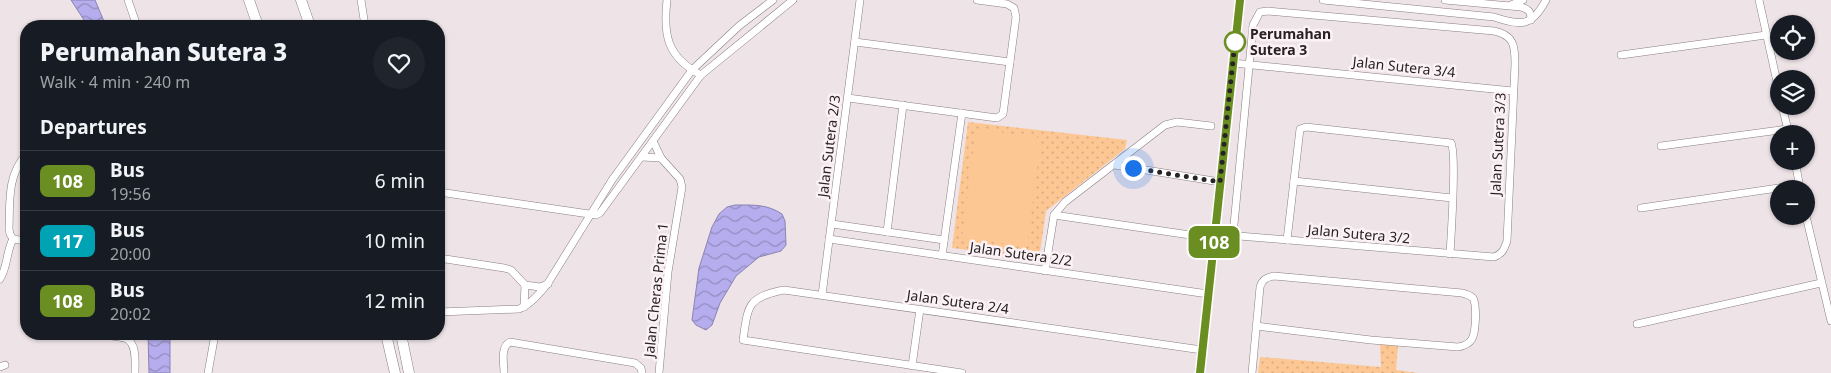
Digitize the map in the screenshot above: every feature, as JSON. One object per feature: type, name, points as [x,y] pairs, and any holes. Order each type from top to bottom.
[{"type":"highway","points":[[249,0],[256,20]]},
{"type":"highway","points":[[301,0],[308,20]]},
{"type":"highway","points":[[387,340],[395,373]]},
{"type":"highway","points":[[402,340],[409,373]]},
{"type":"street","points":[[128,0],[134,20]]},
{"type":"street","points":[[361,0],[364,20]]},
{"type":"street","points":[[668,0],[665,21],[668,42],[673,52],[692,70],[701,75]]},
{"type":"street","points":[[445,312],[512,310],[524,307],[548,283],[623,164],[692,70],[739,26],[774,0]]},
{"type":"street","points":[[445,193],[596,215],[600,213],[701,75],[792,0]]},
{"type":"street","name":"Jalan Sutera 2/3","points":[[822,295],[860,0]]},
{"type":"street","points":[[848,98],[998,118],[1003,114],[1016,17],[1014,8],[1007,4],[977,0]]},
{"type":"street","points":[[1200,373],[1240,0]]},
{"type":"street","points":[[1323,0],[1494,17],[1516,24],[1531,20],[1538,14],[1546,0]]},
{"type":"street","points":[[1445,0],[1528,8],[1531,13],[1531,20]]},
{"type":"street","points":[[1508,6],[1523,0]]},
{"type":"street","points":[[1759,0],[1774,70]]},
{"type":"street","name":"Jalan Sutera 3/3","points":[[1250,65],[1253,25],[1260,12],[1268,11],[1494,31],[1507,36],[1514,47],[1513,91],[1507,242],[1501,254]]},
{"type":"street","points":[[1621,55],[1766,35]]},
{"type":"street","points":[[855,42],[1010,62]]},
{"type":"street","name":"Jalan Sutera 3/4","points":[[1233,64],[1513,91]]},
{"type":"street","points":[[1233,236],[1250,65]]},
{"type":"street","points":[[887,232],[903,105]]},
{"type":"street","points":[[942,256],[962,113]]},
{"type":"street","points":[[1045,271],[1054,215],[1065,202],[1165,125],[1171,123],[1211,126]]},
{"type":"street","points":[[1287,240],[1300,129],[1306,127],[1451,143],[1454,147],[1450,254]]},
{"type":"street","points":[[1660,146],[1770,133]]},
{"type":"street","name":"Jalan Cheras Prima 1","points":[[653,141],[661,158],[680,179],[682,187],[668,272],[659,373]]},
{"type":"street","points":[[642,156],[661,158]]},
{"type":"street","points":[[20,164],[14,172],[12,182],[9,229],[14,239],[20,240]]},
{"type":"street","points":[[1114,165],[1220,182]]},
{"type":"street","points":[[1294,182],[1452,198]]},
{"type":"street","points":[[1641,208],[1770,191]]},
{"type":"street","points":[[1054,215],[1198,236]]},
{"type":"street","points":[[832,224],[944,240]]},
{"type":"street","points":[[1808,225],[1831,320]]},
{"type":"street","name":"Jalan Sutera 3/2","points":[[1215,234],[1450,254],[1494,257],[1501,254]]},
{"type":"street","points":[[0,279],[6,267],[9,250],[14,239]]},
{"type":"street","name":"Jalan Sutera 2/2","points":[[830,239],[1208,294]]},
{"type":"street","points":[[445,259],[511,270],[525,286],[524,307]]},
{"type":"street","points":[[1252,373],[1256,326],[1260,288],[1262,281],[1267,277],[1306,278],[1462,293],[1469,295],[1474,300],[1475,306],[1474,333],[1466,345],[1458,347],[1371,340],[1256,326]]},
{"type":"street","points":[[525,286],[540,286],[548,283]]},
{"type":"street","points":[[1637,324],[1821,283]]},
{"type":"street","name":"Jalan Sutera 2/4","points":[[912,366],[743,340],[750,304],[758,298],[784,290],[1202,350]]},
{"type":"street","points":[[920,310],[912,366],[962,373]]},
{"type":"street","points":[[129,340],[134,348],[135,373]]},
{"type":"street","points":[[208,373],[214,340]]},
{"type":"street","points":[[504,373],[504,348],[510,342],[635,363],[642,370]]},
{"type":"shaded area","points":[[968,122],[1127,140],[1125,149],[1046,211],[1039,259],[952,248]]},
{"type":"shaded area","points":[[976,129],[1041,138],[1027,246],[962,238]]},
{"type":"shaded area","points":[[1380,344],[1398,345],[1396,370],[1418,373],[1258,373],[1260,357],[1381,367]]},
{"type":"water","points":[[71,0],[95,0],[103,20],[84,20]]},
{"type":"water","points":[[735,205],[765,207],[782,214],[785,221],[786,245],[781,251],[759,257],[736,276],[720,303],[712,325],[706,330],[696,325],[692,320],[699,268],[712,227],[719,214],[727,207]]},
{"type":"water","points":[[148,340],[170,340],[170,373],[149,373]]},
{"type":"bus line","name":"108","points":[[1200,373],[1240,0]]},
{"type":"place","name":"Perumahan Sutera 3","points":[[1235,42]]},
{"type":"route","points":[[1133,168],[1220,182],[1235,42]]}]
